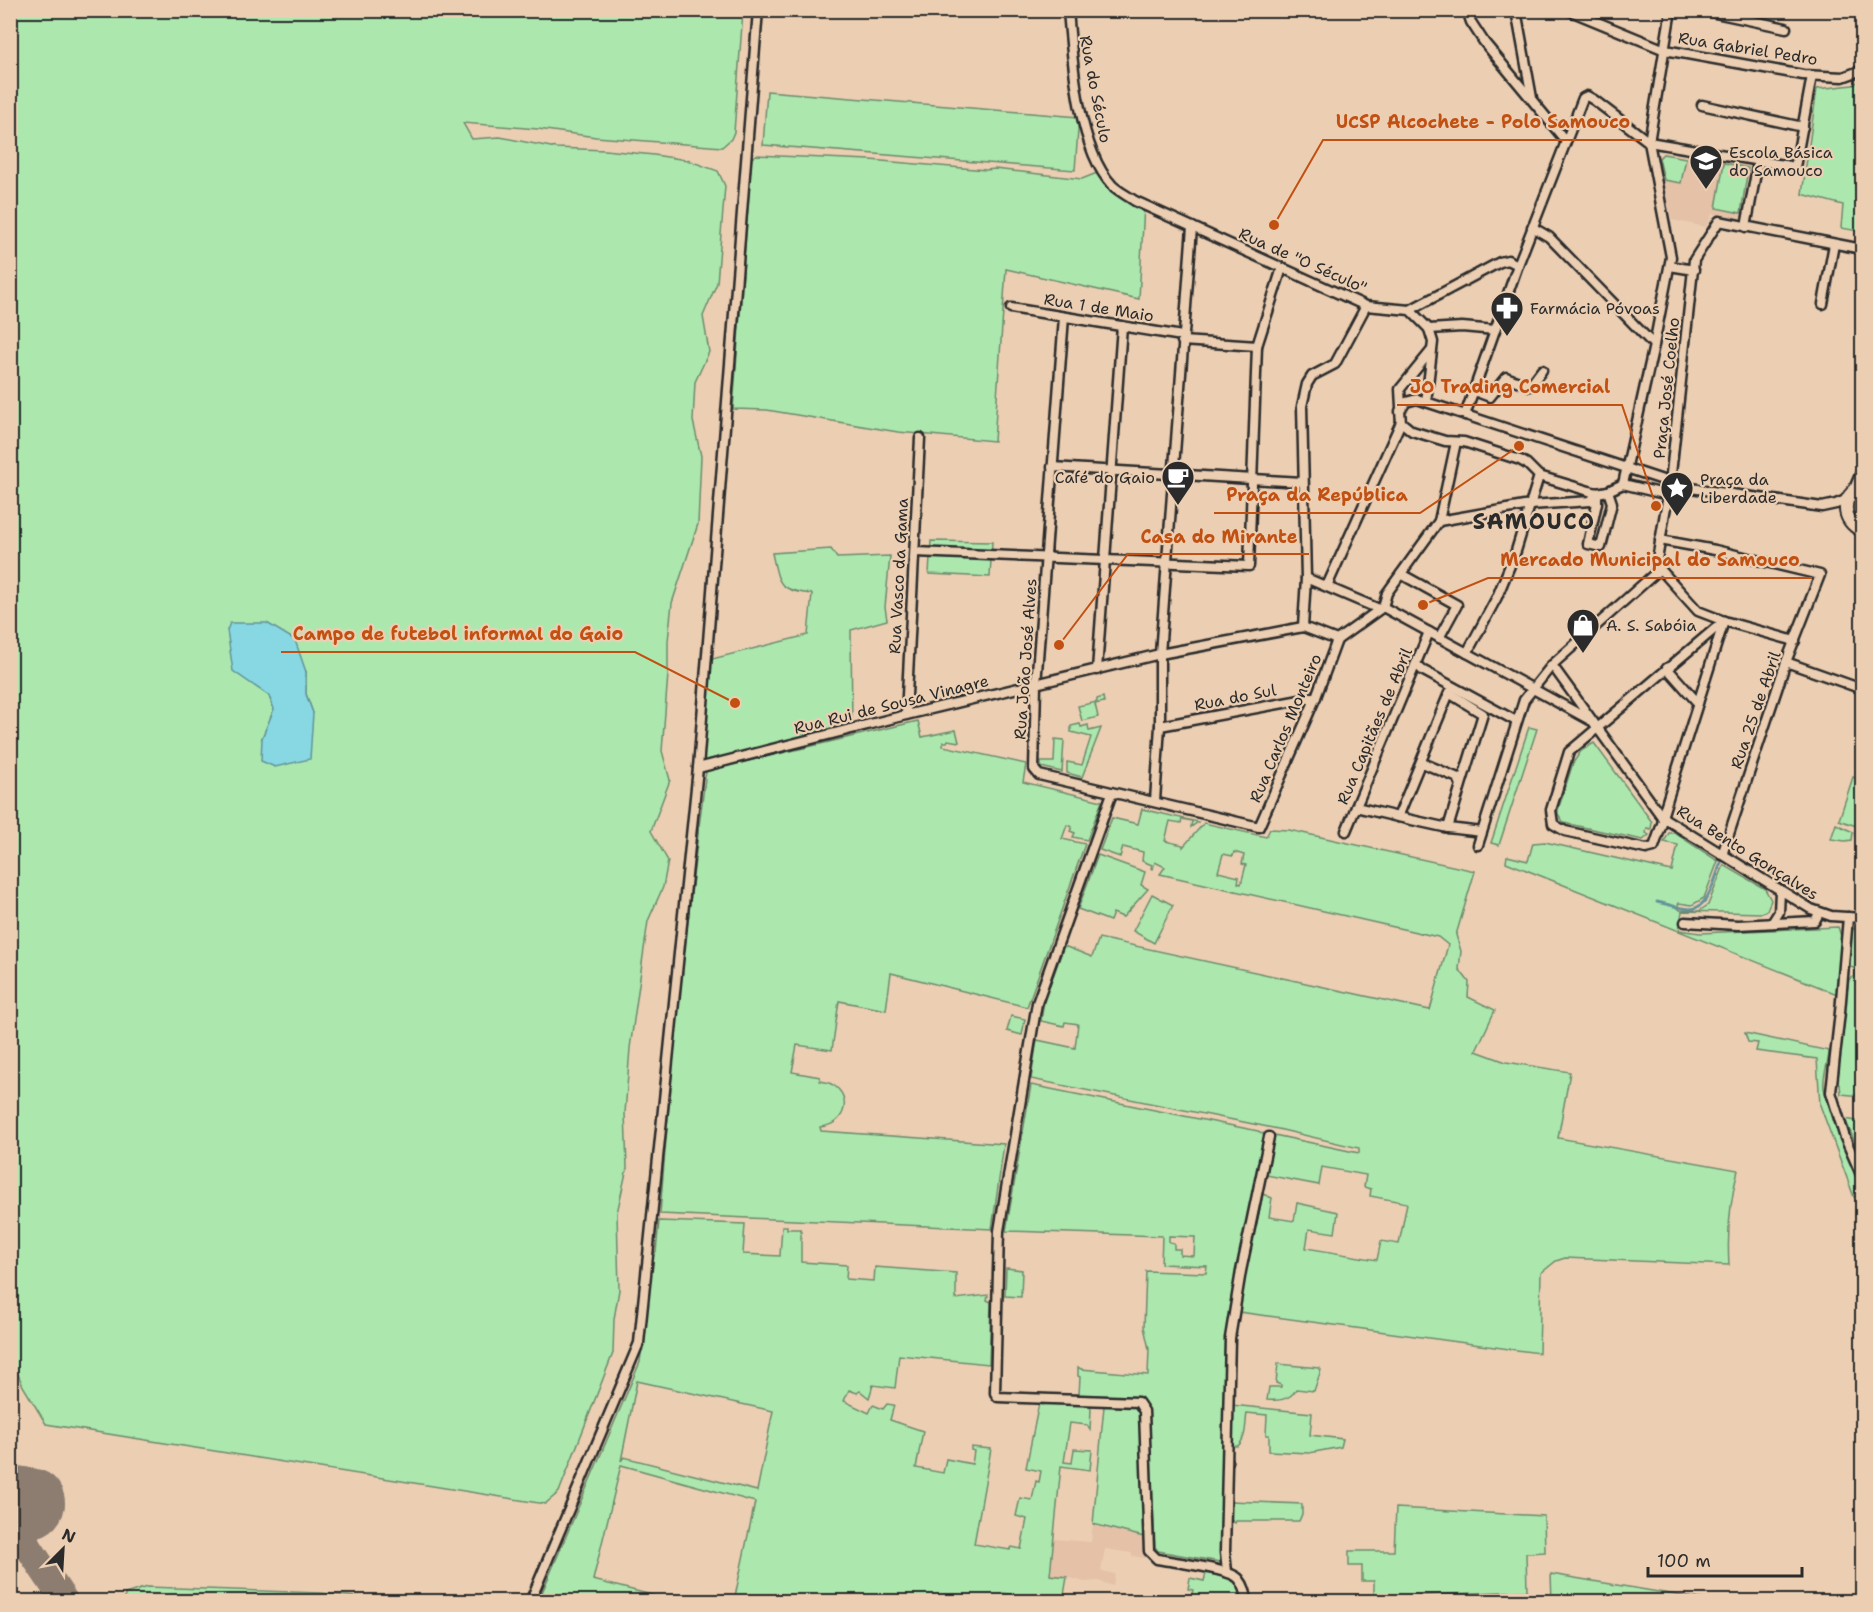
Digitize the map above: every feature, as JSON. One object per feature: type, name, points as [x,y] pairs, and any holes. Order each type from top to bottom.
[{"type":"main road","points":[[1854,492],[1846,512],[1853,524],[1861,530]]},
{"type":"street","points":[[530,1602],[639,1343],[698,768],[758,10]]},
{"type":"street","name":"Rua do Século","points":[[1068,10],[1072,60],[1085,127],[1096,162],[1113,185],[1135,201],[1192,227]]},
{"type":"street","points":[[1467,10],[1471,22],[1484,42],[1565,140]]},
{"type":"street","points":[[1515,10],[1532,101]]},
{"type":"street","name":"Rua Gabriel Pedro","points":[[1568,10],[1665,50],[1812,76],[1843,77],[1863,70]]},
{"type":"street","name":"Praça José Coelho","points":[[1671,10],[1649,129],[1649,142],[1671,257],[1626,468],[1670,483],[1694,260],[1719,221],[1746,227]]},
{"type":"street","points":[[1701,10],[1786,28]]},
{"type":"street","points":[[1465,415],[1532,227],[1583,98],[1587,96],[1594,100],[1649,142],[1795,167],[1812,76]]},
{"type":"street","points":[[1702,105],[1803,127]]},
{"type":"street","points":[[1758,162],[1746,227],[1863,249]]},
{"type":"street","points":[[1155,801],[1160,726],[1160,654],[1192,227]]},
{"type":"street","name":"Rua de \"O Século\"","points":[[1192,227],[1366,306],[1410,310]]},
{"type":"street","points":[[1532,227],[1549,237],[1654,345]]},
{"type":"street","points":[[1823,304],[1834,244]]},
{"type":"street","points":[[1426,402],[1434,342],[1429,329],[1410,310],[1500,262],[1508,260],[1518,265]]},
{"type":"street","points":[[1670,266],[1694,270]]},
{"type":"street","points":[[915,552],[1249,566],[1257,346],[1282,268]]},
{"type":"street","points":[[1366,306],[1335,363],[1312,376],[1306,384],[1302,406],[1306,578],[1303,627],[1337,640],[1381,608],[1387,593],[1439,521],[1456,442]]},
{"type":"street","name":"Rua 1 de Maio","points":[[1011,308],[1182,338],[1257,346]]},
{"type":"street","name":"Rua João José Alves","points":[[1064,317],[1036,685],[1034,769],[1039,775],[1259,827]]},
{"type":"street","points":[[1097,670],[1122,326]]},
{"type":"street","points":[[1429,329],[1462,327],[1495,330]]},
{"type":"street","points":[[1327,586],[1401,422],[1401,389],[1431,351]]},
{"type":"street","points":[[1474,391],[1490,397],[1506,377],[1530,386],[1542,370]]},
{"type":"street","points":[[1401,407],[1410,400],[1417,399],[1626,468],[1623,484]]},
{"type":"street","points":[[1401,422],[1412,430],[1445,441],[1464,442],[1520,460],[1539,476],[1597,493],[1623,484],[1668,495]]},
{"type":"street","name":"Rua Vasco da Gama","points":[[906,715],[920,438]]},
{"type":"street","points":[[1052,467],[1302,482]]},
{"type":"street","points":[[1795,641],[1724,621],[1698,611],[1660,569],[1657,560],[1670,483],[1822,507],[1836,504],[1854,492],[1863,470]]},
{"type":"street","points":[[1467,653],[1497,597],[1516,551],[1539,476]]},
{"type":"street","points":[[1597,493],[1588,544],[1601,547],[1612,504],[1608,491]]},
{"type":"street","points":[[1439,521],[1530,505],[1591,501],[1597,493]]},
{"type":"street","name":"Rua 25 de Abril","points":[[1660,540],[1715,550],[1820,575],[1786,662],[1722,855]]},
{"type":"street","points":[[1478,845],[1524,700],[1552,665],[1660,569]]},
{"type":"street","points":[[1401,574],[1457,605],[1439,638]]},
{"type":"street","name":"Rua Bento Gonçalves","points":[[1306,578],[1381,608],[1429,632],[1596,725]]},
{"type":"street","points":[[1724,621],[1654,847],[1646,849],[1565,831],[1553,824],[1551,810],[1569,752],[1596,725],[1724,621]]},
{"type":"street","name":"Rua Rui de Sousa Vinagre","points":[[698,768],[1160,654],[1303,627]]},
{"type":"street","name":"Rua Capitães de Abril","points":[[1347,831],[1429,632]]},
{"type":"street","name":"Rua Carlos Monteiro","points":[[1259,827],[1316,697],[1337,640]]},
{"type":"street","points":[[1786,662],[1863,689]]},
{"type":"street","points":[[1416,664],[1422,670],[1516,721]]},
{"type":"street","name":"Rua Bento Gonçalves","points":[[1552,665],[1663,818],[1819,913],[1863,918]]},
{"type":"street","points":[[1667,668],[1698,703]]},
{"type":"street","points":[[1398,817],[1449,693],[1483,714],[1448,828]]},
{"type":"street","name":"Rua do Sul","points":[[1160,726],[1316,697]]},
{"type":"street","points":[[1420,764],[1458,778],[1461,785]]},
{"type":"street","points":[[1112,793],[1037,1003],[999,1231],[995,1393],[998,1397],[1138,1402],[1144,1411],[1149,1551],[1157,1559],[1227,1572],[1238,1577],[1244,1588],[1246,1602]]},
{"type":"street","points":[[1356,807],[1448,828],[1482,832]]},
{"type":"street","points":[[1772,923],[1779,912],[1780,891]]},
{"type":"street","points":[[1685,922],[1737,925],[1815,921],[1819,913]]},
{"type":"street","points":[[1848,917],[1831,1092],[1845,1138],[1863,1177]]},
{"type":"street","points":[[1227,1572],[1225,1552],[1230,1338],[1241,1271],[1269,1137]]},
{"type":"shaded area","name":"Escola Básica do Samouco","points":[[1663,152],[1753,167],[1742,218],[1712,214],[1706,227],[1672,220],[1657,157]]},
{"type":"shaded area","points":[[1093,1524],[1144,1537],[1145,1558],[1132,1556],[1132,1553],[1105,1549],[1101,1571],[1115,1574],[1113,1586],[1098,1581],[1084,1582],[1050,1575],[1054,1539],[1091,1542]]},
{"type":"green space","points":[[10,11],[743,11],[734,132],[731,139],[722,147],[463,123],[472,139],[500,137],[556,148],[605,150],[687,160],[718,171],[725,186],[717,283],[703,316],[709,352],[695,382],[693,421],[701,456],[698,524],[672,603],[668,641],[662,751],[670,780],[651,831],[668,861],[663,887],[648,921],[630,1048],[625,1113],[627,1168],[617,1213],[619,1290],[614,1319],[613,1353],[559,1492],[545,1504],[46,1424],[23,1386],[11,1358]],"holes":[[[306,672],[306,694],[313,713],[262,738],[274,710],[269,696]]]},
{"type":"green space","points":[[1862,79],[1862,207],[1858,231],[1841,228],[1843,205],[1802,194],[1817,89],[1853,85]]},
{"type":"green space","points":[[767,91],[1079,117],[1075,170],[763,145]]},
{"type":"green space","points":[[1663,154],[1686,158],[1681,183],[1664,180],[1659,158]]},
{"type":"green space","points":[[756,155],[995,169],[1082,179],[1102,171],[1113,185],[1144,205],[1139,299],[1006,269],[994,441],[898,432],[767,410],[733,409],[751,163],[752,158]]},
{"type":"green space","points":[[1724,163],[1748,168],[1741,213],[1716,208]]},
{"type":"green space","points":[[931,541],[992,542],[990,577],[929,574]]},
{"type":"green space","points":[[831,549],[837,558],[890,556],[885,607],[887,620],[851,630],[852,726],[699,762],[712,659],[808,635],[812,594],[786,588],[782,584],[776,572],[772,553]]},
{"type":"green space","points":[[1103,697],[1104,702],[1095,704],[1098,717],[1082,721],[1078,706],[1097,702],[1097,699]]},
{"type":"green space","points":[[918,721],[922,737],[956,730],[959,742],[948,740],[943,742],[943,746],[1026,764],[1023,782],[1102,801],[1087,840],[1073,837],[1075,833],[1070,831],[1072,827],[1067,825],[1062,839],[1085,844],[1027,1007],[891,973],[886,1010],[839,1001],[832,1050],[797,1045],[792,1072],[820,1077],[820,1081],[831,1084],[843,1096],[843,1112],[831,1124],[820,1127],[821,1131],[1004,1144],[992,1229],[660,1214],[680,993],[706,771]]},
{"type":"green space","points":[[1080,724],[1081,727],[1088,725],[1089,731],[1101,728],[1082,777],[1067,773],[1067,762],[1082,765],[1091,737],[1071,732],[1071,726]]},
{"type":"green space","points":[[1529,727],[1537,729],[1499,845],[1491,843]]},
{"type":"green space","points":[[1055,739],[1064,740],[1062,772],[1041,767],[1041,762],[1054,762]]},
{"type":"green space","points":[[1594,743],[1652,822],[1651,829],[1647,828],[1646,833],[1649,835],[1643,840],[1564,823],[1558,814],[1573,763],[1581,751]]},
{"type":"green space","points":[[1853,777],[1862,780],[1862,828],[1839,820]]},
{"type":"green space","points":[[1142,809],[1198,822],[1191,827],[1192,821],[1182,819],[1181,823],[1170,821],[1165,841],[1183,845],[1183,847],[1204,823],[1266,837],[1270,829],[1289,830],[1475,871],[1456,935],[1461,951],[1459,969],[1469,982],[1468,997],[1495,1010],[1476,1051],[1506,1062],[1570,1072],[1558,1138],[1738,1170],[1730,1217],[1729,1265],[1565,1258],[1556,1261],[1541,1273],[1539,1353],[1239,1312],[1263,1194],[1272,1198],[1269,1217],[1294,1221],[1297,1203],[1338,1212],[1335,1233],[1309,1229],[1306,1248],[1377,1260],[1381,1241],[1399,1244],[1407,1203],[1370,1196],[1371,1189],[1364,1187],[1366,1175],[1322,1167],[1319,1185],[1266,1175],[1274,1135],[1359,1153],[1359,1148],[1278,1129],[1031,1079],[1037,1040],[1075,1048],[1078,1024],[1065,1022],[1064,1026],[1041,1021],[1044,1002],[1064,946],[1092,957],[1099,938],[1430,1010],[1448,945],[1438,937],[1160,874],[1165,867],[1155,862],[1153,869],[1151,868],[1152,865],[1142,861],[1143,852],[1123,847],[1120,857],[1100,850],[1112,818],[1138,824]],"holes":[[[1234,852],[1244,855],[1242,864],[1246,865],[1241,884],[1238,883],[1239,877],[1218,872],[1223,854],[1233,856]]]},
{"type":"green space","points":[[1836,824],[1853,832],[1852,840],[1831,839]]},
{"type":"green space","points":[[1669,833],[1675,833],[1718,861],[1704,898],[1692,905],[1679,903],[1677,907],[1680,910],[1699,911],[1708,905],[1724,865],[1765,889],[1771,900],[1767,910],[1762,913],[1682,911],[1679,930],[1700,933],[1838,927],[1842,939],[1837,994],[1506,862],[1507,856],[1528,861],[1533,843],[1545,842],[1672,871],[1678,845],[1664,842]]},
{"type":"green space","points":[[1098,855],[1145,872],[1141,885],[1148,889],[1123,917],[1113,913],[1110,921],[1078,909]]},
{"type":"green space","points":[[1152,894],[1173,905],[1154,943],[1133,931]]},
{"type":"green space","points":[[1856,927],[1862,927],[1862,1096],[1841,1094],[1838,1084],[1838,1058],[1849,979],[1855,976],[1855,969],[1850,966],[1852,931]]},
{"type":"green space","points":[[1011,1016],[1025,1019],[1022,1035],[1007,1031]]},
{"type":"green space","points":[[1745,1033],[1829,1051],[1824,1088],[1843,1146],[1858,1179],[1862,1199],[1854,1197],[1820,1105],[1817,1059],[1756,1051],[1758,1043],[1748,1042]]},
{"type":"green space","points":[[1031,1085],[1264,1134],[1266,1140],[1228,1336],[1220,1562],[1158,1551],[1155,1547],[1149,1413],[1143,1401],[1137,1398],[1079,1395],[1080,1377],[1078,1376],[1078,1367],[1148,1375],[1149,1349],[1144,1327],[1146,1271],[1206,1273],[1207,1266],[1161,1264],[1162,1236],[1006,1231]],"holes":[[[1169,1236],[1195,1237],[1194,1256],[1180,1255],[1180,1249],[1174,1249],[1174,1243],[1169,1242]]]},
{"type":"green space","points":[[1845,1119],[1862,1122],[1862,1159]]},
{"type":"green space","points":[[659,1221],[745,1224],[743,1254],[780,1256],[782,1226],[787,1226],[787,1229],[801,1229],[801,1262],[847,1265],[846,1279],[874,1281],[875,1267],[956,1273],[956,1299],[988,1295],[987,1300],[991,1302],[989,1364],[899,1355],[895,1388],[873,1385],[869,1398],[860,1391],[857,1393],[849,1390],[844,1401],[869,1413],[873,1405],[883,1409],[887,1404],[894,1405],[890,1420],[923,1431],[916,1468],[943,1473],[946,1459],[972,1464],[974,1451],[971,1447],[991,1449],[974,1544],[1010,1550],[1012,1547],[1021,1549],[1027,1519],[1016,1516],[1020,1498],[1032,1500],[1036,1481],[1039,1482],[1041,1471],[1026,1468],[1039,1403],[1042,1405],[1052,1403],[1090,1405],[1090,1430],[1087,1425],[1070,1423],[1064,1462],[1072,1463],[1074,1449],[1092,1450],[1090,1470],[1061,1466],[1050,1575],[1067,1577],[1063,1601],[1003,1593],[1001,1602],[734,1601],[755,1502],[621,1465],[593,1580],[675,1601],[538,1602],[640,1362],[653,1255],[656,1252]],"holes":[[[637,1381],[773,1411],[757,1491],[624,1457],[621,1461]]]},
{"type":"green space","points":[[1006,1268],[1022,1270],[1021,1297],[1005,1296]]},
{"type":"green space","points":[[1278,1364],[1319,1368],[1321,1370],[1314,1391],[1296,1389],[1288,1398],[1267,1400],[1269,1387],[1281,1387],[1276,1383]]},
{"type":"green space","points":[[1231,1405],[1312,1413],[1310,1435],[1343,1439],[1341,1447],[1309,1453],[1269,1451],[1269,1435],[1266,1435],[1267,1415],[1247,1413],[1243,1439],[1238,1446],[1231,1446]]},
{"type":"green space","points":[[1104,1406],[1139,1407],[1144,1537],[1093,1524]]},
{"type":"green space","points":[[1230,1501],[1302,1504],[1302,1514],[1299,1521],[1236,1521],[1235,1523],[1229,1518]]},
{"type":"green space","points":[[1396,1508],[1544,1516],[1545,1552],[1526,1553],[1527,1591],[1374,1597],[1374,1581],[1362,1581],[1362,1566],[1349,1566],[1349,1551],[1394,1551]]},
{"type":"green space","points":[[1206,1573],[1233,1579],[1241,1590],[1240,1601],[1190,1601],[1193,1590],[1188,1589],[1190,1578],[1204,1581]]},
{"type":"green space","points":[[1551,1574],[1712,1601],[1552,1601]]},
{"type":"green space","points":[[147,1587],[320,1593],[394,1601],[125,1601],[125,1594]]},
{"type":"water","points":[[230,623],[267,623],[295,640],[306,672],[306,694],[313,713],[310,759],[275,767],[261,761],[262,738],[274,709],[269,696],[233,671],[227,630]]},
{"type":"waterway","points":[[1657,902],[1690,909],[1697,908],[1707,898],[1721,863]]},
{"type":"taxiway","points":[[10,1515],[65,1602]]},
{"type":"runway","points":[[10,1500],[30,1503]]},
{"type":"place","name":"Escola Básica do Samouco","points":[[1706,190]]},
{"type":"place","name":"UCSP Alcochete - Polo Samouco","points":[[1274,225]]},
{"type":"place","name":"Farmácia Póvoas","points":[[1507,337]]},
{"type":"place","name":"Praça da República","points":[[1519,446]]},
{"type":"place","name":"Café do Gaio","points":[[1178,506]]},
{"type":"place","name":"JO Trading Comercial","points":[[1656,506]]},
{"type":"place","name":"Praça da Liberdade","points":[[1677,517]]},
{"type":"place","name":"Mercado Municipal do Samouco","points":[[1423,605]]},
{"type":"place","name":"Casa do Mirante","points":[[1059,645]]},
{"type":"place","name":"A. S. Sabóia","points":[[1583,654]]},
{"type":"place","name":"Campo de futebol informal do Gaio","points":[[735,703]]},
{"type":"district","name":"SAMOUCO","points":[[1534,521]]}]
